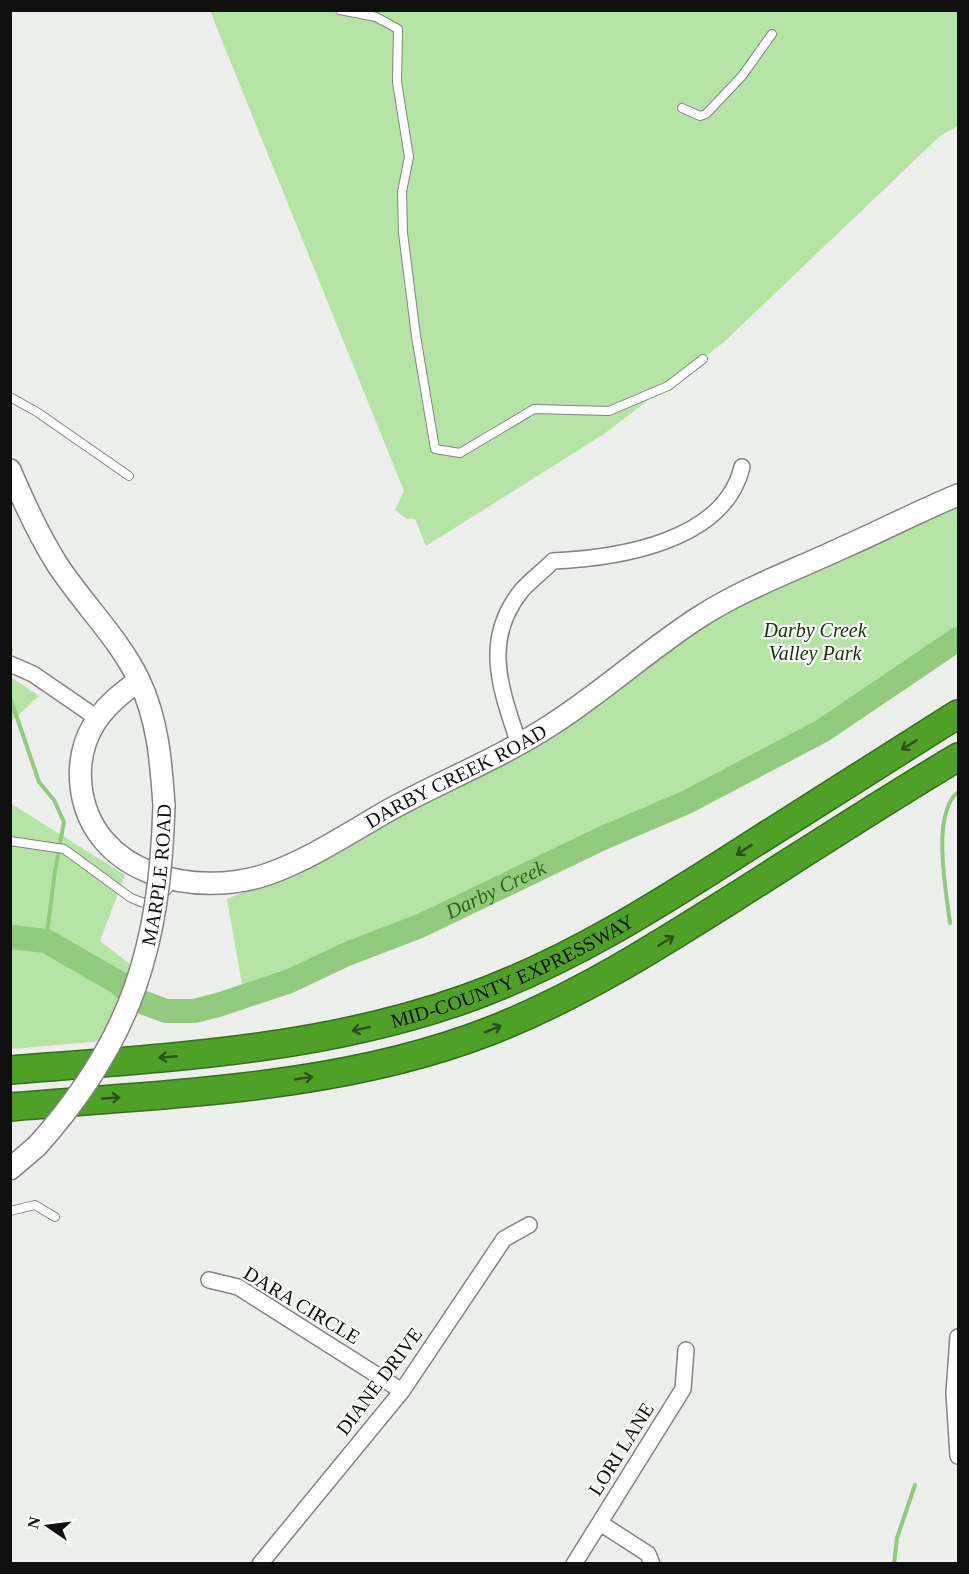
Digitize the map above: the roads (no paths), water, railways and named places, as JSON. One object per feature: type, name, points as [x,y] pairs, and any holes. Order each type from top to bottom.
[{"type":"highway","name":"MID-COUNTY EXPRESSWAY","points":[[10,1070],[280,1046],[384,1024],[465,999],[555,962],[602,937],[672,896],[958,714]]},
{"type":"highway","name":"MID-COUNTY EXPRESSWAY","points":[[10,1107],[221,1090],[334,1073],[419,1054],[488,1032],[549,1006],[638,959],[958,757]]},
{"type":"street","points":[[519,744],[500,689],[496,653],[505,618],[522,590],[553,561],[593,560],[649,547],[690,530],[717,509],[738,484],[742,467]]},
{"type":"street","name":"MARPLE ROAD","points":[[10,470],[25,506],[46,546],[121,649],[139,681],[157,736],[164,806],[157,908],[149,945],[120,1029],[86,1085],[37,1146],[10,1169]]},
{"type":"street","name":"DARBY CREEK ROAD","points":[[139,681],[111,701],[98,718],[86,741],[80,775],[85,806],[95,831],[125,860],[151,873],[177,880],[229,883],[269,874],[294,864],[420,794],[519,744],[578,706],[678,632],[729,600],[958,495]]},
{"type":"street","points":[[10,664],[33,674],[98,718]]},
{"type":"street","name":"DIANE DRIVE","points":[[260,1563],[402,1391],[504,1239],[529,1225]]},
{"type":"street","name":"DARA CIRCLE","points":[[209,1280],[238,1287],[402,1391]]},
{"type":"street","points":[[958,1337],[954,1393],[958,1456]]},
{"type":"street","name":"LORI LANE","points":[[574,1563],[683,1389],[686,1350]]},
{"type":"street","points":[[600,1523],[648,1554],[652,1563]]},
{"type":"lane","points":[[340,10],[376,17],[398,29],[397,82],[408,157],[402,192],[403,234],[416,336],[428,396],[435,449],[460,453],[534,410],[609,411],[668,386],[703,359]]},
{"type":"lane","points":[[682,108],[700,116],[706,114],[742,76],[772,34]]},
{"type":"lane","points":[[10,398],[37,412],[129,476]]},
{"type":"lane","points":[[10,841],[64,849],[131,898],[144,903],[163,894],[177,880]]},
{"type":"lane","points":[[10,1211],[35,1204],[55,1217]]},
{"type":"waterway","name":"Darby Creek","points":[[10,937],[46,941],[119,983],[139,1001],[166,1011],[194,1011],[218,1005],[290,981],[347,954],[420,926],[603,838],[687,802],[822,731],[958,639]]},
{"type":"waterway","points":[[10,697],[39,782],[54,800],[64,822],[46,941]]},
{"type":"waterway","points":[[950,923],[942,853],[943,834],[945,817],[950,803],[958,792]]},
{"type":"waterway","points":[[894,1564],[897,1538],[915,1485]]},
{"type":"park label","name":"Darby Creek Valley Park","points":[[815,642]]}]
